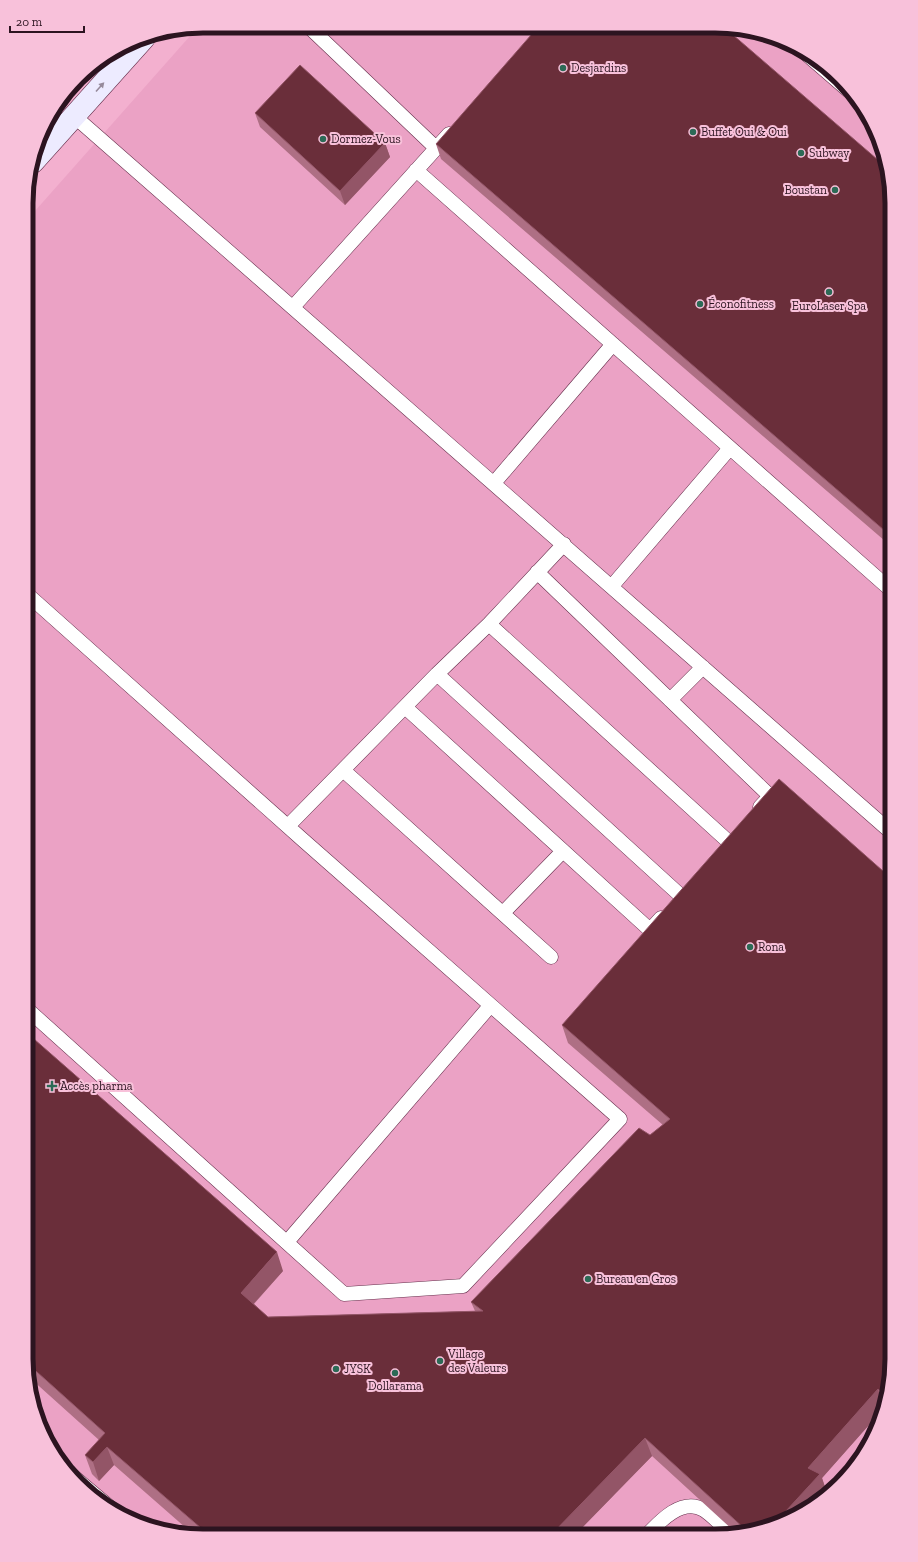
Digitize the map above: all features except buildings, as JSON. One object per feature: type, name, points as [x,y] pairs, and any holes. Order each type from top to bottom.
[{"type":"main road","points":[[41,153],[136,47]]},
{"type":"lane","points":[[315,33],[436,148]]},
{"type":"lane","points":[[74,116],[885,826]]},
{"type":"lane","points":[[293,307],[457,125]]},
{"type":"lane","points":[[416,170],[885,585]]},
{"type":"lane","points":[[494,483],[613,344]]},
{"type":"lane","points":[[612,586],[730,448]]},
{"type":"lane","points":[[288,826],[437,674],[489,624],[564,544]]},
{"type":"lane","points":[[537,572],[770,796],[750,820]]},
{"type":"lane","points":[[33,599],[490,1006],[620,1119],[463,1286],[344,1294],[33,1014]]},
{"type":"lane","points":[[489,624],[731,844]]},
{"type":"lane","points":[[670,700],[703,667]]},
{"type":"lane","points":[[437,674],[681,896]]},
{"type":"lane","points":[[405,707],[650,930],[691,886]]},
{"type":"lane","points":[[343,770],[551,957]]},
{"type":"lane","points":[[721,854],[740,832]]},
{"type":"lane","points":[[503,913],[563,851]]},
{"type":"lane","points":[[287,1242],[490,1006]]},
{"type":"lane","points":[[653,1529],[665,1516],[680,1509],[694,1507],[704,1510],[725,1529]]},
{"type":"shaded area","points":[[193,33],[737,34],[780,46],[800,56],[818,68],[843,91],[862,118],[876,149],[882,170],[885,192],[885,1370],[882,1392],[876,1413],[862,1444],[843,1471],[827,1487],[800,1506],[769,1520],[748,1526],[726,1529],[192,1529],[170,1526],[149,1520],[118,1506],[91,1487],[75,1471],[56,1444],[42,1413],[36,1392],[33,1370],[33,213]]},
{"type":"place","name":"Desjardins","points":[[563,68]]},
{"type":"place","name":"Buffet Oui & Oui","points":[[693,132]]},
{"type":"place","name":"Dormez-Vous","points":[[323,139]]},
{"type":"place","name":"Subway","points":[[801,153]]},
{"type":"place","name":"Boustan","points":[[835,190]]},
{"type":"place","name":"EuroLaser Spa","points":[[829,292]]},
{"type":"place","name":"Éconofitness","points":[[700,304]]},
{"type":"place","name":"Rona","points":[[750,947]]},
{"type":"place","name":"Accès pharma","points":[[52,1086]]},
{"type":"place","name":"Bureau en Gros","points":[[588,1279]]},
{"type":"place","name":"Village des Valeurs","points":[[440,1361]]},
{"type":"place","name":"JYSK","points":[[336,1369]]},
{"type":"place","name":"Dollarama","points":[[395,1373]]}]
